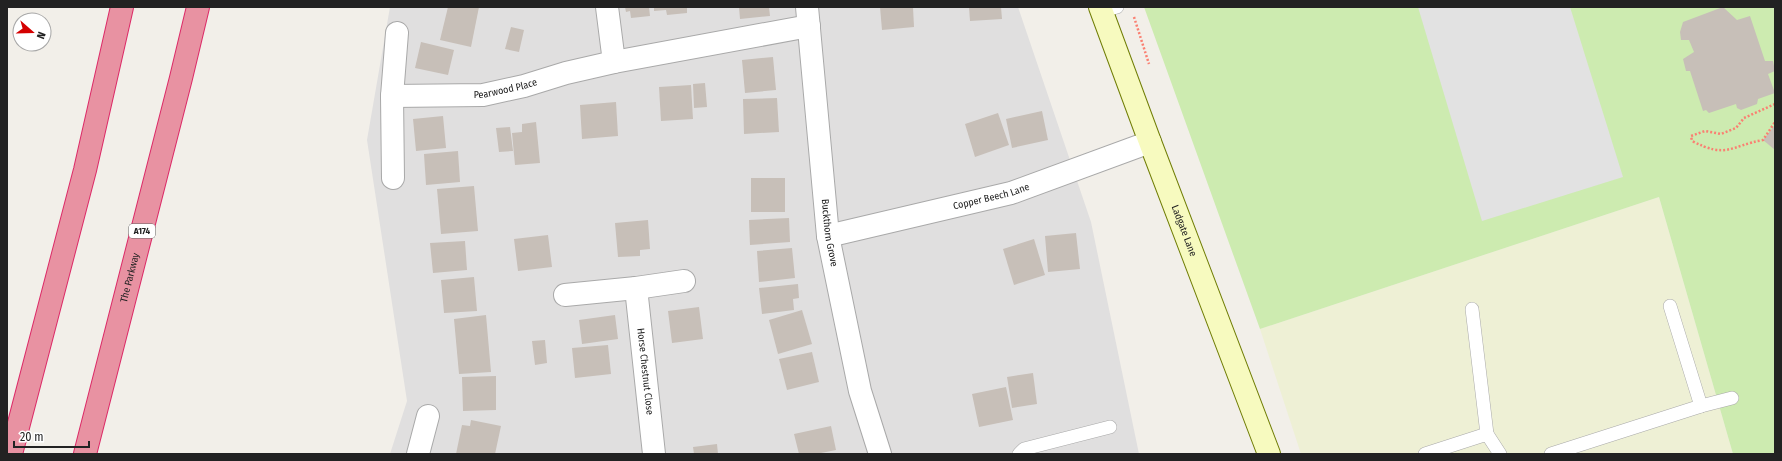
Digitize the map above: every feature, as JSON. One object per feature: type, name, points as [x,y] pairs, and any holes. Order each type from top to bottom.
[{"type":"highway","points":[[11,454],[86,170],[122,7]]},
{"type":"highway","name":"The Parkway","points":[[85,454],[198,7]]},
{"type":"main road","name":"Ladgate Lane","points":[[1106,8],[1150,142],[1269,454]]},
{"type":"street","points":[[607,7],[614,62]]},
{"type":"street","name":"Pearwood Place","points":[[392,96],[483,95],[524,86],[566,73],[808,16]]},
{"type":"street","name":"Buckthorn Grove","points":[[808,16],[828,236],[860,391],[880,454]]},
{"type":"street","points":[[393,178],[392,96],[397,33]]},
{"type":"street","name":"Copper Beech Lane","points":[[828,236],[1011,193],[1150,142]]},
{"type":"street","points":[[565,295],[636,288],[684,281]]},
{"type":"street","name":"Horse Chestnut Close","points":[[636,288],[654,454]]},
{"type":"street","points":[[418,454],[428,416]]},
{"type":"lane","points":[[1670,306],[1701,406]]},
{"type":"lane","points":[[1472,309],[1487,434],[1500,454]]},
{"type":"lane","points":[[1551,454],[1701,406],[1732,398]]},
{"type":"lane","points":[[1019,454],[1024,449],[1110,427]]},
{"type":"lane","points":[[1425,454],[1487,434]]},
{"type":"path","points":[[1775,104],[1744,118],[1736,128],[1721,134],[1705,131],[1691,136],[1692,141],[1711,150],[1725,150],[1763,140],[1775,122]]},
{"type":"shaded area","points":[[390,7],[1018,7],[1091,222],[1139,454],[390,454],[407,401],[367,140]]},
{"type":"shaded area","points":[[1418,7],[1570,7],[1623,177],[1482,221]]},
{"type":"green space","points":[[1144,7],[1775,7],[1775,454],[1733,454],[1659,197],[1260,329]]},
{"type":"green space","points":[[1659,197],[1733,454],[1301,454],[1260,329]]},
{"type":"building","points":[[448,7],[479,7],[471,47],[440,40]]},
{"type":"building","points":[[625,7],[649,7],[650,16],[631,18],[630,11],[626,12]]},
{"type":"building","points":[[654,7],[687,7],[687,13],[667,15],[666,10],[654,11]]},
{"type":"building","points":[[739,7],[769,7],[770,16],[740,19]]},
{"type":"building","points":[[880,7],[913,7],[914,27],[882,30]]},
{"type":"building","points":[[969,7],[1001,7],[1002,19],[970,21]]},
{"type":"building","points":[[1723,7],[1737,20],[1750,16],[1765,61],[1773,61],[1775,71],[1768,74],[1775,93],[1758,99],[1757,104],[1741,110],[1737,108],[1736,104],[1709,113],[1706,110],[1703,111],[1690,71],[1686,71],[1683,59],[1694,52],[1689,40],[1681,40],[1680,32],[1683,22]]},
{"type":"building","points":[[511,27],[524,30],[519,52],[505,49]]},
{"type":"building","points":[[421,42],[454,50],[448,75],[415,68]]},
{"type":"building","points":[[773,57],[776,90],[745,93],[742,60]]},
{"type":"building","points":[[705,83],[707,107],[694,108],[693,84]]},
{"type":"building","points":[[691,85],[693,119],[661,121],[659,87]]},
{"type":"building","points":[[777,98],[779,132],[744,134],[743,99]]},
{"type":"building","points":[[616,102],[618,136],[582,139],[580,105]]},
{"type":"building","points":[[1042,111],[1048,140],[1012,148],[1006,119]]},
{"type":"building","points":[[998,113],[1009,145],[975,157],[965,124]]},
{"type":"building","points":[[443,116],[446,148],[416,151],[413,119]]},
{"type":"building","points":[[536,122],[540,163],[515,165],[512,133],[522,132],[522,124]]},
{"type":"building","points":[[1775,125],[1775,150],[1763,140]]},
{"type":"building","points":[[510,127],[513,151],[499,152],[496,128]]},
{"type":"building","points":[[458,151],[460,182],[426,185],[424,154]]},
{"type":"building","points":[[751,178],[785,178],[785,212],[751,212]]},
{"type":"building","points":[[474,186],[478,231],[441,234],[437,189]]},
{"type":"building","points":[[789,218],[790,242],[750,245],[749,220]]},
{"type":"building","points":[[648,220],[650,249],[640,250],[640,256],[618,257],[615,223]]},
{"type":"building","points":[[1076,233],[1080,269],[1048,272],[1045,236]]},
{"type":"building","points":[[548,235],[552,267],[518,271],[514,239]]},
{"type":"building","points":[[1034,239],[1045,275],[1014,285],[1003,249]]},
{"type":"building","points":[[465,241],[467,270],[433,273],[430,243]]},
{"type":"building","points":[[792,248],[795,278],[759,282],[757,251]]},
{"type":"building","points":[[474,277],[477,311],[444,313],[441,280]]},
{"type":"building","points":[[798,284],[799,298],[793,299],[794,310],[762,314],[759,288]]},
{"type":"building","points":[[699,307],[703,339],[672,343],[668,311]]},
{"type":"building","points":[[802,310],[812,344],[778,354],[769,320]]},
{"type":"building","points":[[486,315],[491,372],[459,374],[454,319]]},
{"type":"building","points":[[615,315],[618,339],[582,344],[579,320]]},
{"type":"building","points":[[545,340],[547,363],[535,365],[532,341]]},
{"type":"building","points":[[608,345],[611,374],[575,378],[572,348]]},
{"type":"building","points":[[812,352],[819,382],[787,390],[779,359]]},
{"type":"building","points":[[1033,373],[1037,404],[1012,408],[1007,377]]},
{"type":"building","points":[[496,376],[496,410],[463,411],[462,377]]},
{"type":"building","points":[[1006,387],[1013,420],[979,427],[972,394]]},
{"type":"building","points":[[471,420],[501,426],[495,454],[456,454],[462,425],[470,426]]},
{"type":"building","points":[[831,426],[836,450],[816,454],[799,454],[794,434]]},
{"type":"building","points":[[717,444],[718,454],[694,454],[693,447]]}]
